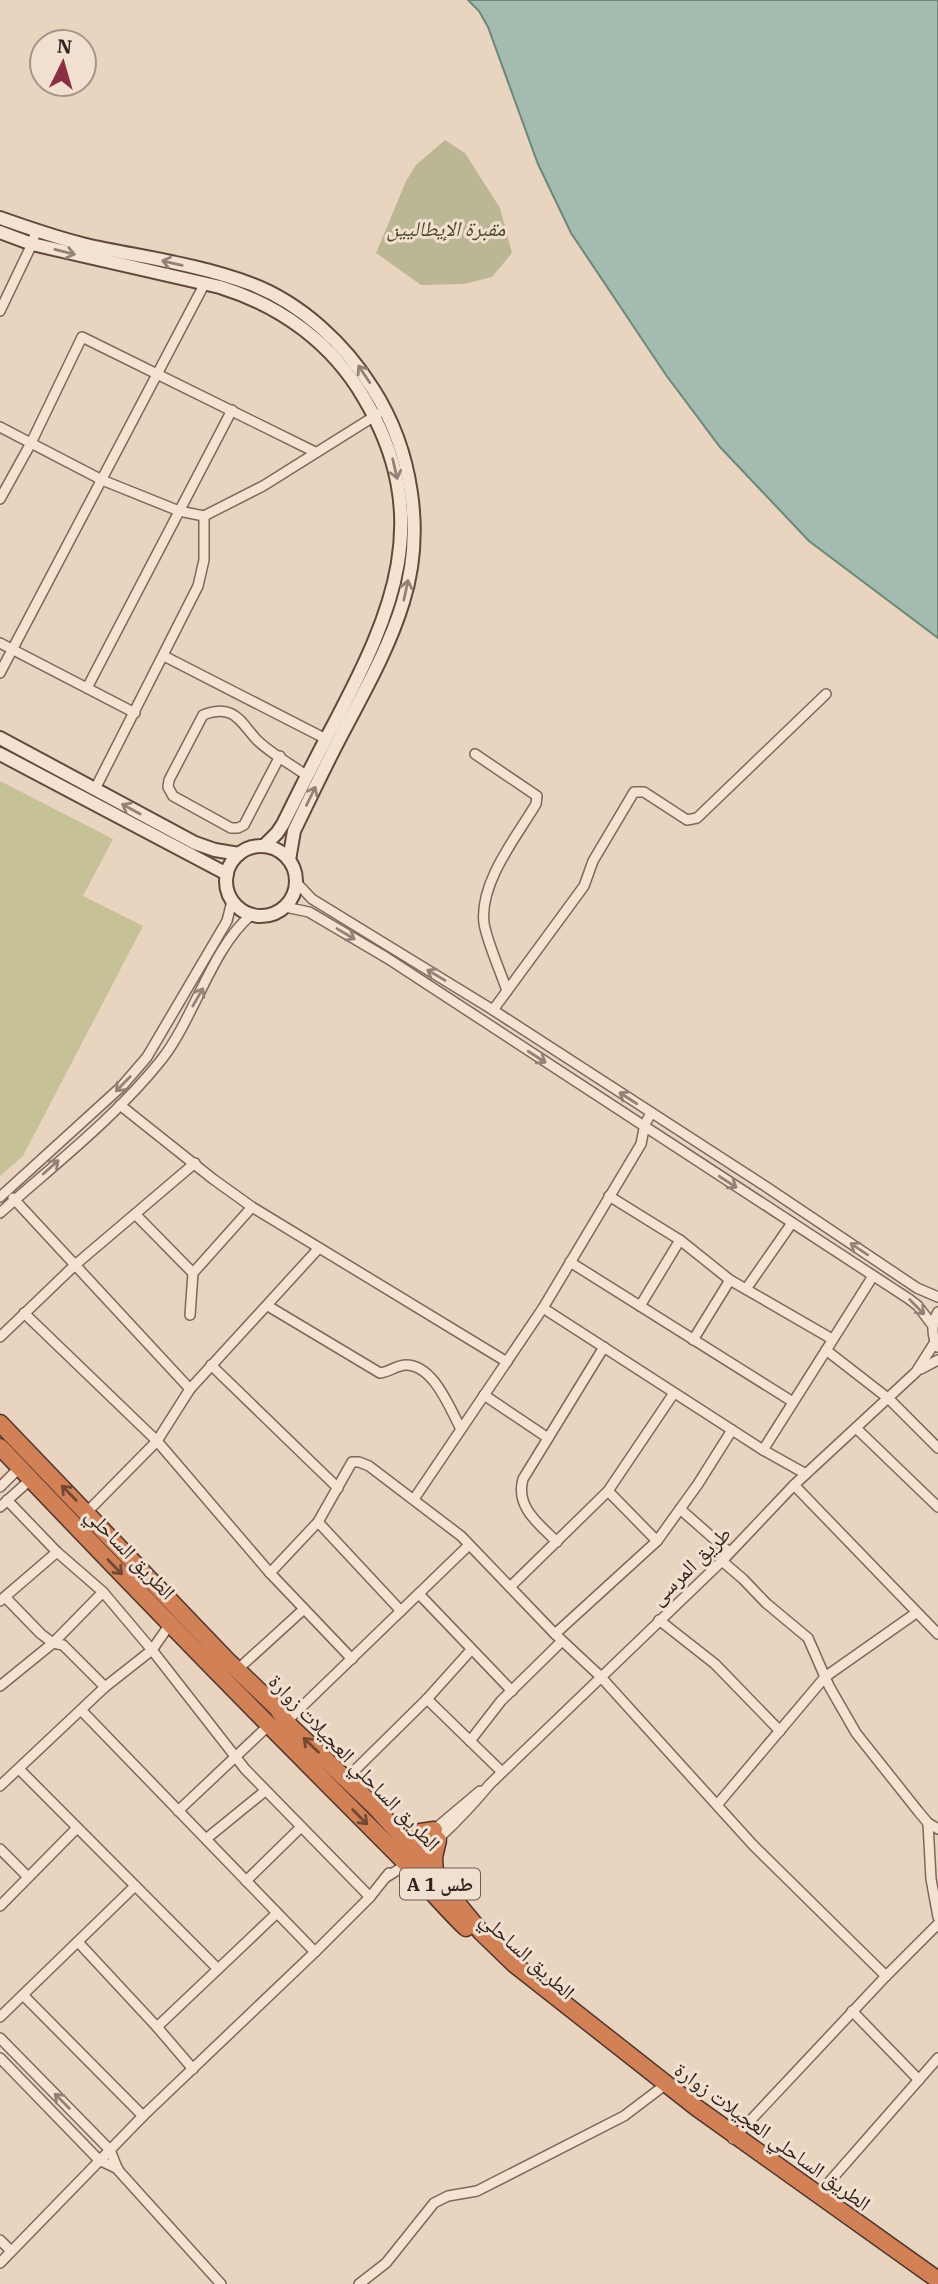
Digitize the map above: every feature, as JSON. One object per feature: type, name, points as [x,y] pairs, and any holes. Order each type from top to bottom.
[{"type":"highway","name":"الطريق الساحلي العجيلات زوارة","points":[[0,1423],[277,1709],[286,1722],[394,1828],[410,1857],[435,1876],[481,1932],[514,1964],[733,2139]]},
{"type":"highway","name":"الطريق الساحلي","points":[[0,1447],[268,1726],[410,1857],[443,1906],[548,2003],[661,2088],[934,2284]]},
{"type":"highway","points":[[394,1828],[436,1835],[435,1876]]},
{"type":"highway","name":"الطريق الساحلي العجيلات زوارة","points":[[816,2197],[938,2280]]},
{"type":"street","points":[[0,218],[83,244],[215,273],[267,291],[324,330],[345,350],[361,369],[380,413]]},
{"type":"street","points":[[0,311],[36,230]]},
{"type":"street","points":[[0,232],[32,244],[205,283],[242,294],[294,321],[316,339],[351,376],[400,441],[411,484],[413,529],[404,600],[277,833],[264,846]]},
{"type":"street","points":[[0,673],[205,283]]},
{"type":"street","points":[[0,499],[31,443],[82,337],[315,452]]},
{"type":"street","points":[[87,688],[232,410]]},
{"type":"street","points":[[0,427],[102,480],[179,511],[204,516],[263,486],[380,413]]},
{"type":"street","points":[[95,789],[164,656],[202,573],[204,516]]},
{"type":"street","points":[[289,860],[293,831],[383,637]]},
{"type":"street","points":[[0,643],[135,713]]},
{"type":"street","points":[[164,656],[326,739]]},
{"type":"street","points":[[493,1010],[584,886],[593,861],[634,792],[644,792],[687,820],[697,818],[825,694]]},
{"type":"street","points":[[280,756],[244,825],[238,828],[231,828],[173,796],[168,787],[169,780],[203,715],[210,712],[233,714],[242,720],[256,739],[280,756],[307,776]]},
{"type":"street","points":[[1,740],[195,842],[215,850],[239,854]]},
{"type":"street","points":[[0,754],[227,874]]},
{"type":"street","points":[[475,754],[537,796],[536,804],[492,878],[487,898],[484,922],[507,991]]},
{"type":"street","points":[[264,846],[274,848],[289,860],[295,870],[296,881],[293,895],[285,907],[263,916],[251,915],[232,901],[228,892],[227,874],[239,854],[264,846]]},
{"type":"street","points":[[296,881],[312,899],[493,1010],[917,1288],[938,1297]]},
{"type":"street","points":[[190,1389],[15,1200],[3,1194],[122,1086],[147,1057],[227,921],[232,901]]},
{"type":"street","points":[[285,907],[309,912],[387,958],[918,1306],[933,1326],[937,1345]]},
{"type":"street","points":[[0,1213],[120,1105],[164,1056],[234,934],[251,915]]},
{"type":"street","points":[[147,1057],[156,1065]]},
{"type":"street","points":[[120,1105],[252,1207],[507,1362]]},
{"type":"street","points":[[414,1499],[543,1308],[643,1139],[651,1113]]},
{"type":"street","points":[[0,1338],[75,1265],[195,1163]]},
{"type":"street","points":[[610,1196],[680,1240],[730,1279],[832,1339]]},
{"type":"street","points":[[190,1315],[193,1273],[252,1207]]},
{"type":"street","points":[[135,1214],[193,1273]]},
{"type":"street","points":[[746,1289],[792,1223]]},
{"type":"street","points":[[640,1307],[680,1240]]},
{"type":"street","points":[[87,1512],[157,1441],[190,1389],[319,1248]]},
{"type":"street","points":[[570,1262],[793,1402]]},
{"type":"street","points":[[763,1450],[873,1276]]},
{"type":"street","points":[[694,1340],[730,1279]]},
{"type":"street","points":[[268,1306],[380,1373],[404,1364],[415,1367],[437,1382],[461,1429]]},
{"type":"street","points":[[543,1308],[763,1450],[806,1474]]},
{"type":"street","points":[[933,1326],[938,1312]]},
{"type":"street","points":[[24,1313],[157,1441],[270,1573],[352,1659]]},
{"type":"street","name":"طريق المرسى","points":[[0,2263],[143,2116],[370,1897],[385,1878],[466,1813],[502,1772],[722,1561],[794,1485],[889,1399],[916,1372],[937,1345]]},
{"type":"street","points":[[557,1542],[531,1516],[520,1496],[523,1479],[604,1347]]},
{"type":"street","points":[[826,1350],[889,1399],[938,1448]]},
{"type":"street","name":"طريق المرسى","points":[[916,1372],[938,1360]]},
{"type":"street","points":[[211,1365],[338,1488]]},
{"type":"street","points":[[510,1587],[608,1491],[674,1392]]},
{"type":"street","points":[[484,1395],[548,1438]]},
{"type":"street","points":[[856,1428],[938,1507]]},
{"type":"street","points":[[470,1741],[559,1637],[657,1541],[732,1430]]},
{"type":"street","points":[[270,1573],[318,1522],[352,1462],[369,1466],[469,1545],[600,1676],[753,1845],[886,1976]]},
{"type":"street","points":[[0,1487],[25,1473]]},
{"type":"street","points":[[25,1473],[4,1503],[103,1592],[265,1791],[370,1897]]},
{"type":"street","points":[[794,1485],[938,1634]]},
{"type":"street","points":[[608,1491],[657,1541]]},
{"type":"street","points":[[680,1509],[729,1552]]},
{"type":"street","points":[[318,1522],[401,1611]]},
{"type":"street","points":[[286,1722],[469,1545]]},
{"type":"street","points":[[57,1552],[2,1599],[41,1634],[53,1643],[63,1645],[105,1686]]},
{"type":"street","points":[[722,1561],[808,1638],[825,1677],[856,1732],[928,1823],[938,1829]]},
{"type":"street","points":[[0,1686],[53,1643],[103,1592]]},
{"type":"street","points":[[419,1594],[512,1691]]},
{"type":"street","points":[[237,1670],[304,1609]]},
{"type":"street","points":[[717,1805],[825,1677],[916,1613]]},
{"type":"street","points":[[659,1620],[715,1664],[780,1731]]},
{"type":"street","points":[[0,1786],[105,1686],[152,1650],[170,1624]]},
{"type":"street","points":[[346,1779],[428,1699],[471,1650]]},
{"type":"street","points":[[428,1699],[502,1772]]},
{"type":"street","points":[[81,1710],[315,1952]]},
{"type":"street","points":[[178,1811],[268,1726]]},
{"type":"street","points":[[19,1769],[218,1969]]},
{"type":"street","points":[[206,1839],[265,1791]]},
{"type":"street","points":[[928,1823],[930,1879],[938,1917]]},
{"type":"street","points":[[246,1881],[301,1827]]},
{"type":"street","points":[[0,1906],[76,1829]]},
{"type":"street","points":[[0,1849],[28,1877]]},
{"type":"street","points":[[0,2017],[135,1886]]},
{"type":"street","points":[[157,2027],[277,1913]]},
{"type":"street","points":[[733,2139],[852,2011],[938,1924]]},
{"type":"street","points":[[78,1942],[193,2069]]},
{"type":"street","points":[[23,1995],[143,2116]]},
{"type":"street","points":[[852,2011],[919,2080]]},
{"type":"street","points":[[0,2038],[110,2150],[118,2170]]},
{"type":"street","points":[[0,2058],[99,2160],[118,2170],[221,2284]]},
{"type":"street","points":[[816,2197],[938,2058]]},
{"type":"street","points":[[359,2284],[386,2263],[433,2203],[448,2196],[477,2191],[624,2116],[661,2088]]},
{"type":"street","points":[[0,2240],[11,2251]]},
{"type":"shaded area","points":[[468,0],[938,0],[938,638],[809,541],[720,447],[666,375],[571,233],[538,164],[488,27],[479,11]]},
{"type":"shaded area","points":[[0,781],[113,839],[83,896],[143,926],[23,1156],[0,1176]]},
{"type":"green space","name":"مقبرة الإيطاليين","points":[[445,140],[465,153],[500,208],[512,253],[492,277],[464,284],[421,285],[376,253],[406,181],[416,165]]}]
